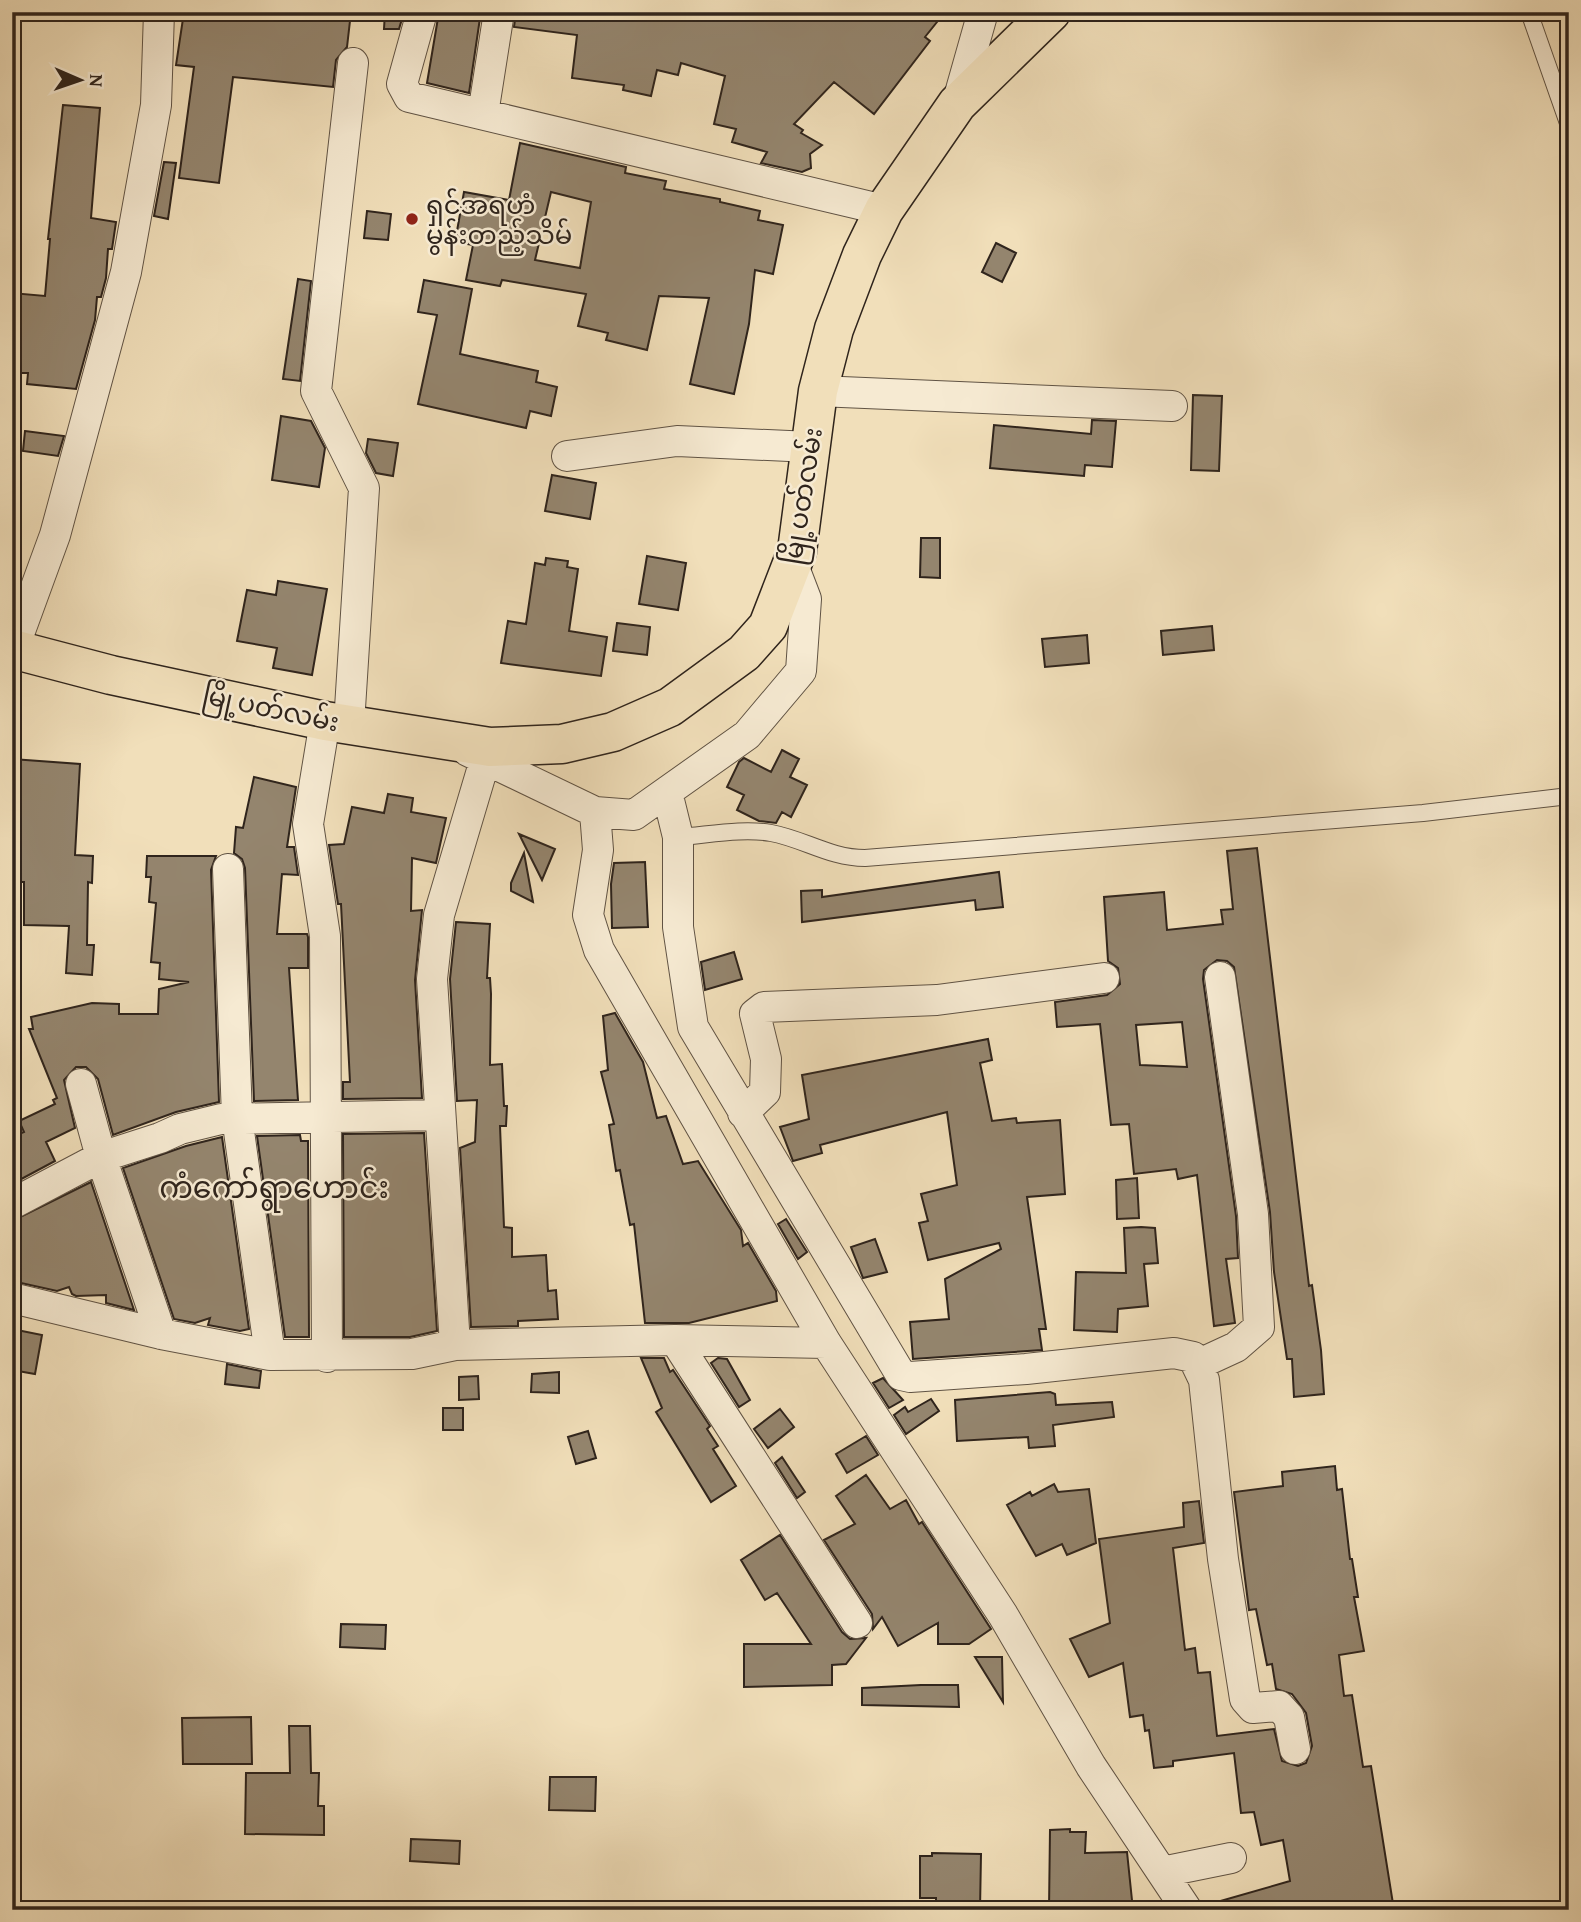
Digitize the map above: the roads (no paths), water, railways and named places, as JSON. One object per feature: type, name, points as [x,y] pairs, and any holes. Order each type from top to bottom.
[{"type":"main road","name":"မြို့ပတ်လမ်း","points":[[13,650],[111,675],[337,722],[490,747],[562,744],[642,722],[670,707],[744,653],[768,626],[793,565],[818,391],[834,329],[862,255],[884,210],[957,104],[1051,12]]},
{"type":"street","points":[[13,650],[55,535],[126,272],[156,105],[159,12]]},
{"type":"street","points":[[422,12],[402,84],[404,93],[409,97],[884,210]]},
{"type":"street","points":[[483,114],[499,12]]},
{"type":"street","points":[[957,104],[983,12]]},
{"type":"street","points":[[327,1357],[325,936],[308,824],[337,722],[364,488],[316,391],[353,63]]},
{"type":"street","points":[[818,391],[1172,406]]},
{"type":"street","points":[[567,456],[677,441],[811,447]]},
{"type":"street","points":[[442,739],[595,812],[634,814],[747,735],[801,671],[806,599],[793,565]]},
{"type":"street","points":[[455,1346],[432,979],[439,915],[485,760]]},
{"type":"street","points":[[667,792],[678,837],[678,928],[693,1027],[901,1375],[910,1377],[1026,1369],[1174,1353],[1193,1357],[1204,1380],[1223,1559],[1245,1699],[1253,1708],[1279,1706],[1289,1717],[1295,1749]]},
{"type":"street","points":[[595,812],[598,850],[588,915],[599,950],[826,1343],[1003,1615],[1091,1766],[1187,1910]]},
{"type":"street","points":[[228,869],[237,1117],[270,1355]]},
{"type":"street","points":[[1197,1365],[1236,1347],[1259,1327],[1252,1214],[1220,977]]},
{"type":"street","points":[[743,1113],[765,1092],[766,1059],[755,1014],[764,1007],[937,1000],[1104,978]]},
{"type":"street","points":[[81,1084],[101,1157],[161,1334]]},
{"type":"street","points":[[12,1204],[101,1157],[180,1129],[237,1117],[440,1115]]},
{"type":"street","points":[[12,1298],[161,1334],[270,1355],[327,1357],[412,1354],[455,1346],[675,1340],[826,1343]]},
{"type":"street","points":[[675,1340],[857,1623]]},
{"type":"street","points":[[1162,1872],[1231,1858]]},
{"type":"lane","points":[[1529,12],[1569,126]]},
{"type":"lane","points":[[678,837],[755,831],[774,833],[845,858],[865,858],[1423,813],[1569,796]]},
{"type":"place","name":"ရှင်အရဟံ မွန်းတည့်သိမ်","points":[[412,219]]},
{"type":"district","name":"ကံကော်ရွာဟောင်း","points":[[274,1187]]}]
